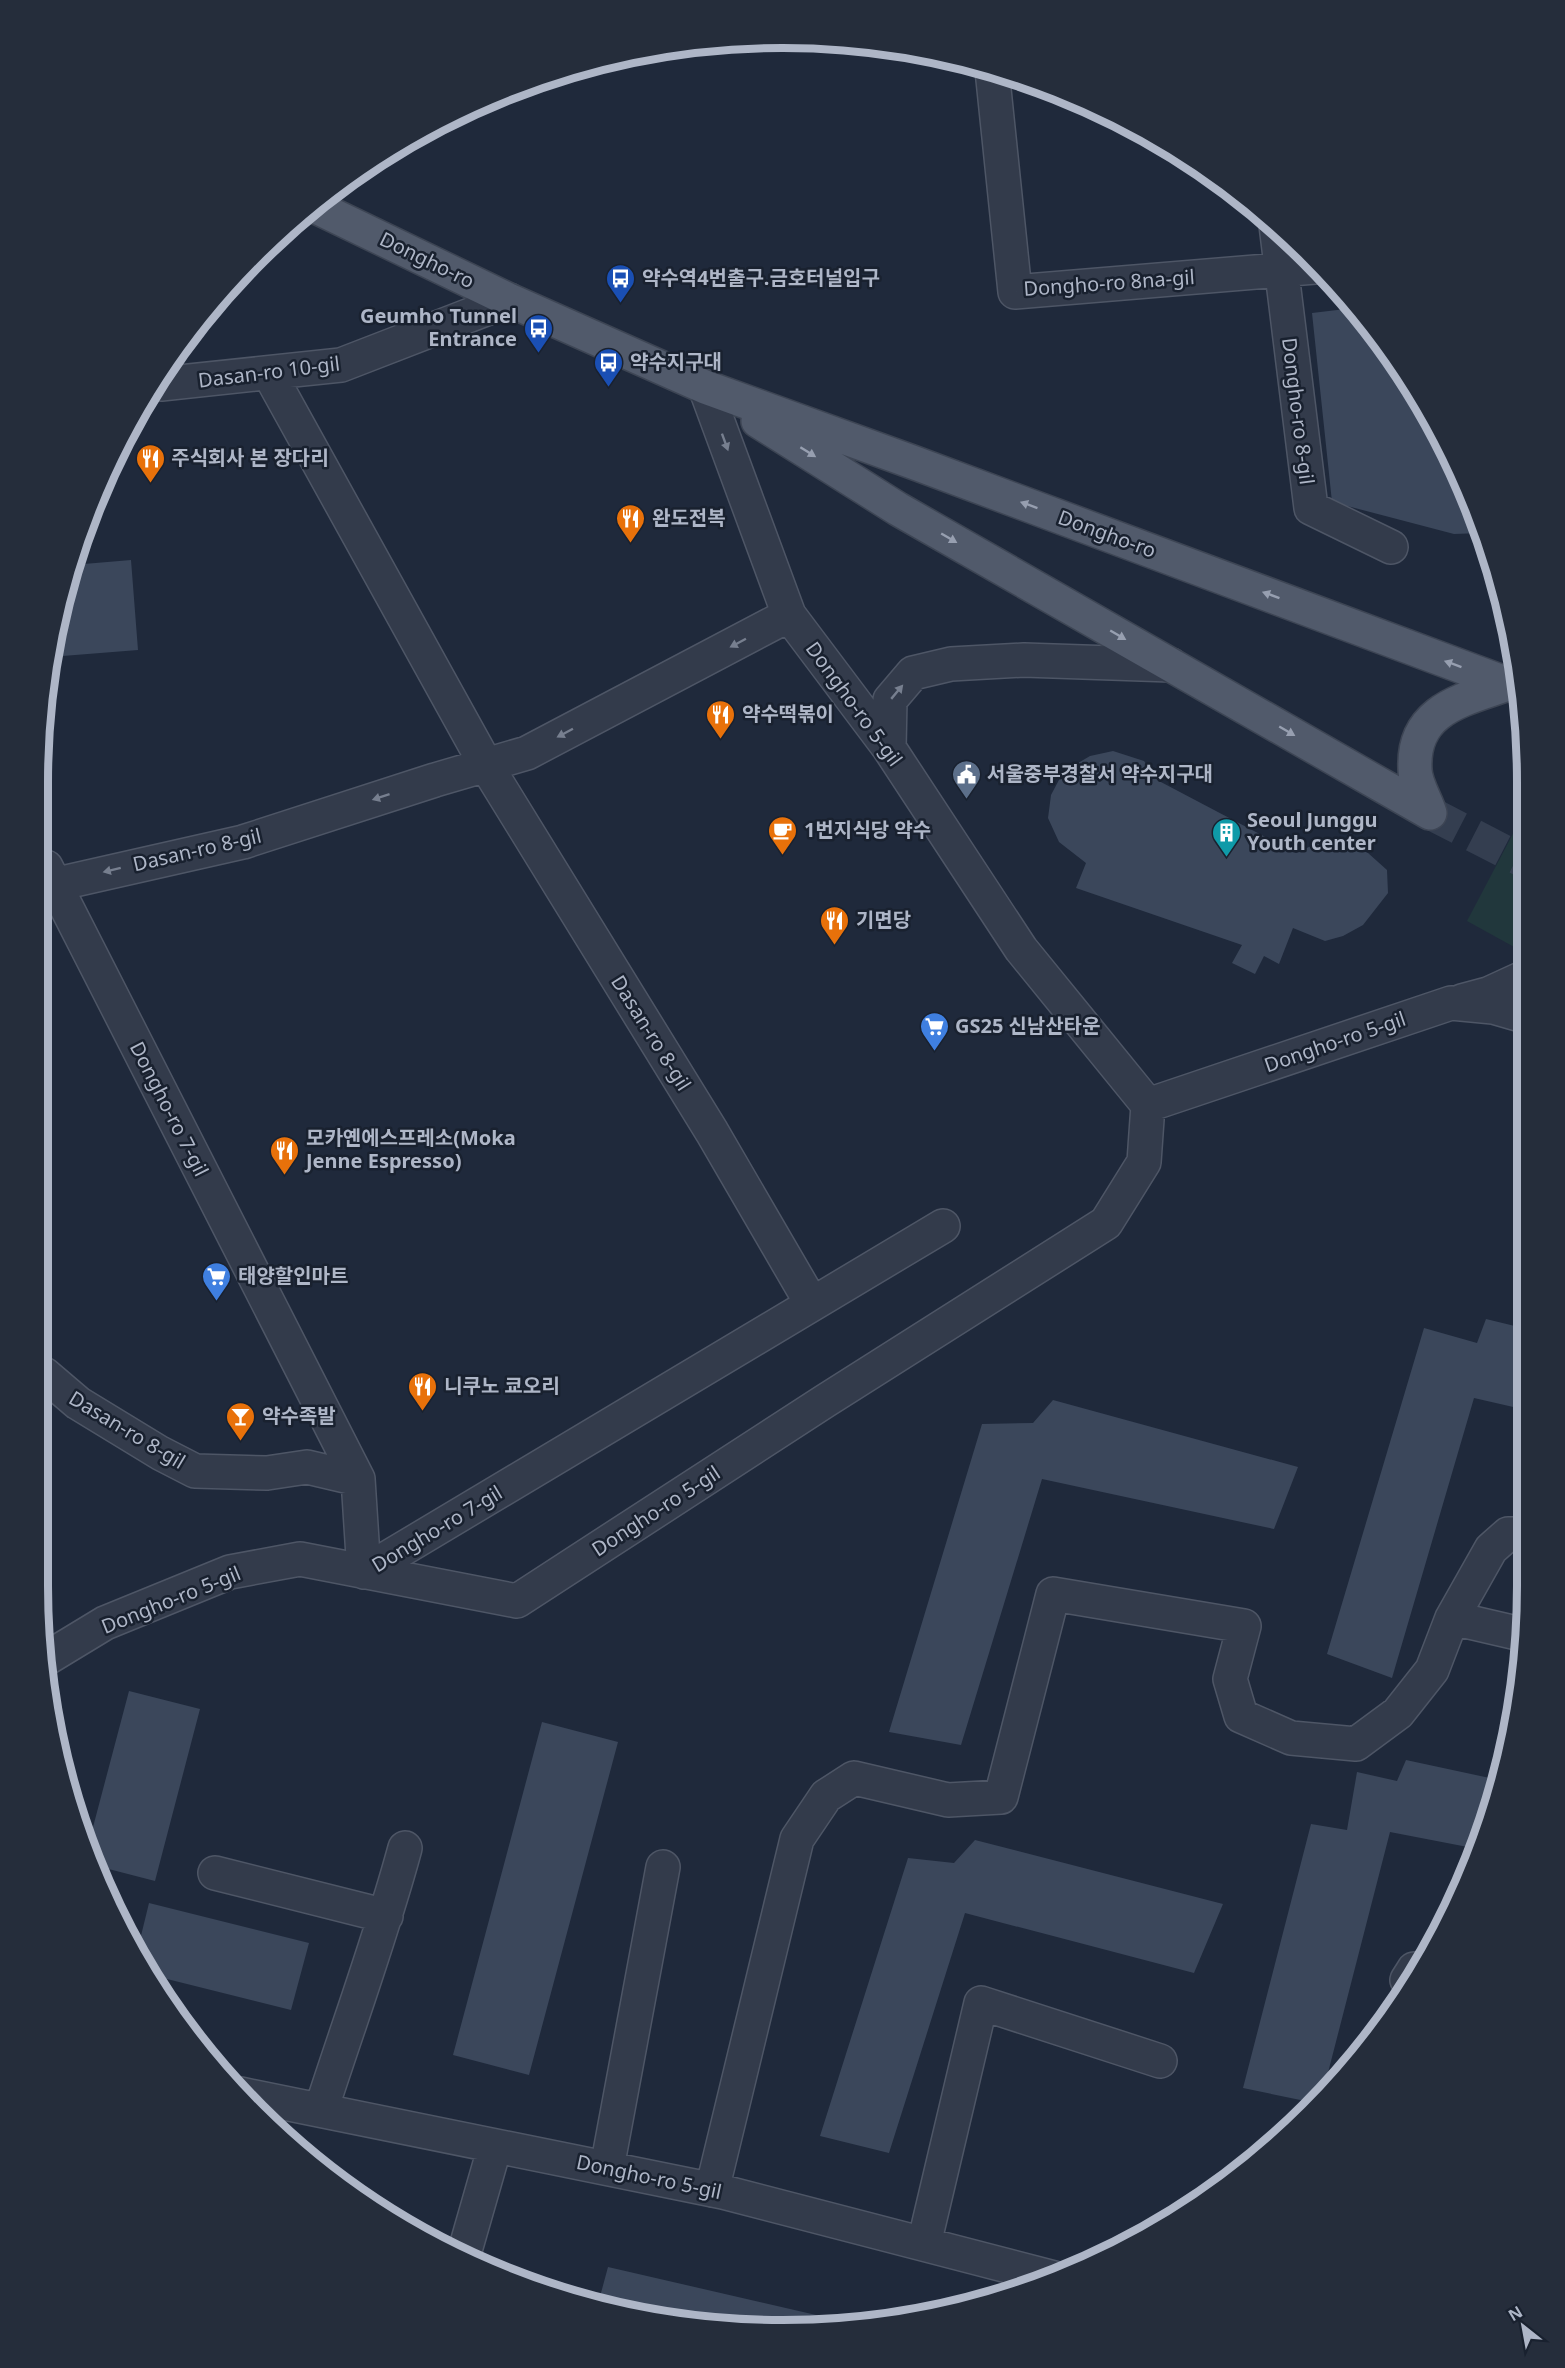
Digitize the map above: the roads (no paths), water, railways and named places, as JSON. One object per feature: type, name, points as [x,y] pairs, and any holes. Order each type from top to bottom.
[{"type":"main road","name":"Dongho-ro","points":[[323,210],[509,300],[705,387],[1508,684],[1445,708],[1427,722],[1417,748],[1414,771],[1430,813],[898,509],[705,387]]},
{"type":"street","name":"Dongho-ro 8na-gil","points":[[994,79],[1016,292],[1306,268]]},
{"type":"street","name":"Dongho-ro 8-gil","points":[[1277,240],[1311,508],[1391,547]]},
{"type":"street","name":"Dasan-ro 10-gil","points":[[166,383],[341,365],[509,300]]},
{"type":"street","name":"Dasan-ro 8-gil","points":[[270,373],[486,765],[706,1122],[812,1304]]},
{"type":"street","name":"Dongho-ro 5-gil","points":[[52,1655],[105,1623],[230,1572],[300,1559],[517,1601],[825,1401],[1106,1223],[1144,1162],[1148,1105],[1021,949],[889,748],[789,615],[705,387]]},
{"type":"street","name":"Dasan-ro 8-gil","points":[[48,878],[243,842],[527,753],[789,615]]},
{"type":"street","points":[[889,748],[890,700],[914,673],[951,664],[1024,660],[1171,665]]},
{"type":"street","name":"Dongho-ro 7-gil","points":[[48,880],[358,1479],[364,1572],[943,1226]]},
{"type":"street","points":[[1451,1003],[1488,994],[1517,981]]},
{"type":"street","name":"Dongho-ro 5-gil","points":[[1148,1105],[1451,1003],[1493,1007],[1517,1014]]},
{"type":"street","name":"Dasan-ro 8-gil","points":[[48,1377],[78,1403],[160,1453],[195,1471],[267,1473],[307,1467],[358,1479]]},
{"type":"street","points":[[712,2190],[797,1839],[826,1796],[854,1778],[948,1800],[1001,1797],[1053,1594],[1244,1626],[1230,1679],[1241,1716],[1291,1738],[1356,1744],[1398,1713],[1432,1670],[1452,1618],[1491,1550],[1508,1534],[1517,1534]]},
{"type":"street","points":[[1452,1618],[1515,1633]]},
{"type":"street","points":[[321,2110],[367,1968],[387,1916],[405,1848]]},
{"type":"street","points":[[607,2169],[663,1867]]},
{"type":"street","points":[[214,1873],[387,1916]]},
{"type":"street","points":[[924,2244],[981,2003],[1160,2061]]},
{"type":"street","name":"Dongho-ro 5-gil","points":[[256,2097],[712,2190],[1038,2274]]},
{"type":"street","points":[[466,2248],[495,2145]]},
{"type":"tunnel","points":[[1430,813],[1517,858]]},
{"type":"place","name":"약수역4번출구.금호터널입구","points":[[621,304]]},
{"type":"place","name":"Geumho Tunnel Entrance","points":[[538,354]]},
{"type":"place","name":"약수지구대","points":[[609,388]]},
{"type":"place","name":"주식회사 본 장다리","points":[[150,484]]},
{"type":"place","name":"완도전복","points":[[631,544]]},
{"type":"place","name":"약수떡볶이","points":[[721,740]]},
{"type":"place","name":"서울중부경찰서 약수지구대","points":[[966,800]]},
{"type":"place","name":"1번지식당 약수","points":[[783,856]]},
{"type":"place","name":"Seoul Junggu Youth center","points":[[1226,858]]},
{"type":"place","name":"기면당","points":[[835,946]]},
{"type":"place","name":"GS25 신남산타운","points":[[934,1052]]},
{"type":"place","name":"모카옌에스프레소(Moka Jenne Espresso)","points":[[285,1176]]},
{"type":"place","name":"태양할인마트","points":[[217,1302]]},
{"type":"place","name":"니쿠노 쿄오리","points":[[423,1412]]},
{"type":"place","name":"약수족발","points":[[241,1442]]}]
